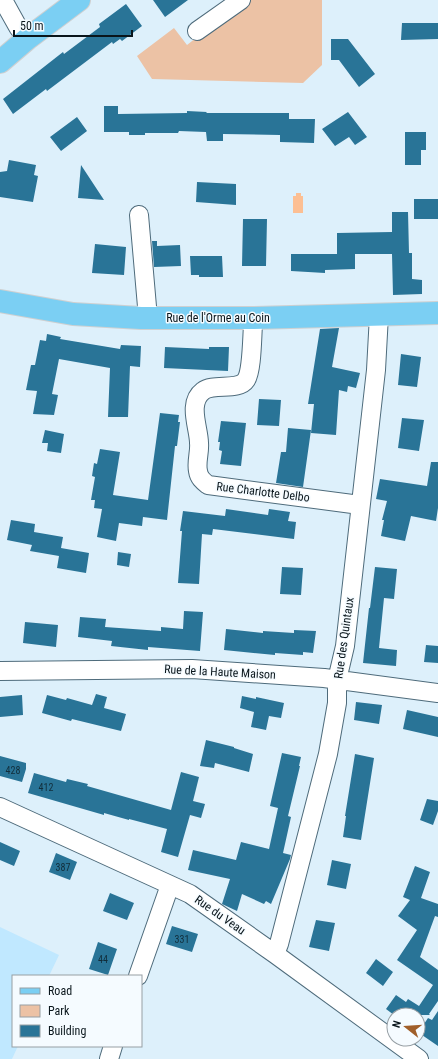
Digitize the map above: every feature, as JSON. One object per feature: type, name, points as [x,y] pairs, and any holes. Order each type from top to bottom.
[{"type":"main road","points":[[0,62],[27,39],[79,0]]},
{"type":"main road","name":"Rue de l'Orme au Coin","points":[[0,301],[73,314],[107,317],[252,318],[438,313]]},
{"type":"street","points":[[3,0],[18,27],[27,39]]},
{"type":"street","points":[[197,31],[241,0]]},
{"type":"street","points":[[139,215],[148,318]]},
{"type":"street","name":"Rue des Quintaux","points":[[275,954],[280,944],[328,754],[337,703],[337,680],[344,646],[376,370],[379,315]]},
{"type":"street","name":"Rue Charlotte Delbo","points":[[252,318],[253,326],[249,373],[246,381],[240,384],[209,387],[202,391],[197,399],[194,410],[199,443],[198,470],[200,479],[208,485],[360,505]]},
{"type":"street","name":"Rue de la Haute Maison","points":[[0,671],[192,670],[324,678],[438,693]]},
{"type":"street","name":"Rue du Veau","points":[[0,807],[190,894],[419,1059]]},
{"type":"street","points":[[138,975],[170,885]]},
{"type":"street","points":[[109,1059],[114,1047]]},
{"type":"shaded area","points":[[296,193],[301,193],[301,196],[303,196],[303,213],[293,213],[293,196],[296,196]]},
{"type":"shaded area","points":[[0,927],[59,955],[49,975],[12,975],[12,1047],[18,1047],[12,1059],[0,1059]]},
{"type":"green space","points":[[244,0],[322,0],[322,65],[303,83],[152,79],[137,56],[174,28],[187,45]]},
{"type":"building","points":[[153,0],[188,0],[165,17]]},
{"type":"building","points":[[126,4],[142,26],[122,41],[120,39],[113,44],[112,42],[47,91],[46,89],[13,114],[3,99],[63,52],[64,54],[100,27],[99,24]]},
{"type":"building","points":[[402,23],[438,23],[438,39],[401,40]]},
{"type":"building","points":[[331,39],[348,39],[375,74],[359,87],[339,60],[331,60]]},
{"type":"building","points":[[104,106],[118,106],[118,114],[187,113],[187,111],[207,112],[206,113],[289,113],[289,119],[315,119],[314,143],[280,142],[280,135],[223,134],[223,141],[207,141],[206,132],[179,131],[178,133],[145,133],[145,135],[129,135],[129,132],[104,132]]},
{"type":"building","points":[[348,112],[367,137],[355,145],[349,137],[335,146],[322,129]]},
{"type":"building","points":[[77,117],[87,131],[61,151],[50,137]]},
{"type":"building","points":[[405,132],[426,132],[426,150],[421,150],[421,165],[405,165]]},
{"type":"building","points":[[9,160],[36,165],[34,175],[38,176],[33,202],[0,197],[0,172],[7,171]]},
{"type":"building","points":[[81,165],[104,200],[78,198]]},
{"type":"building","points":[[197,182],[236,184],[236,205],[196,202]]},
{"type":"building","points":[[414,199],[438,199],[438,219],[414,219]]},
{"type":"building","points":[[392,212],[408,212],[409,253],[412,253],[412,279],[422,280],[422,294],[393,295],[392,254],[355,254],[355,269],[325,270],[325,273],[291,271],[291,254],[337,254],[337,233],[392,232]]},
{"type":"building","points":[[243,219],[267,219],[266,266],[242,266]]},
{"type":"building","points":[[152,241],[157,241],[157,246],[180,245],[181,266],[154,267]]},
{"type":"building","points":[[95,244],[126,247],[124,275],[92,273]]},
{"type":"building","points":[[190,256],[222,256],[223,277],[199,277],[199,275],[191,275]]},
{"type":"building","points":[[339,328],[332,367],[360,373],[356,388],[348,386],[347,392],[339,390],[336,435],[311,433],[314,404],[308,404],[320,329]]},
{"type":"building","points":[[47,334],[61,337],[60,339],[120,349],[121,345],[141,346],[140,367],[130,366],[128,417],[108,417],[110,368],[59,359],[52,394],[58,395],[54,415],[33,414],[37,391],[26,390],[31,365],[35,365],[40,340],[46,341]]},
{"type":"building","points":[[165,347],[209,349],[209,347],[229,347],[228,371],[164,368]]},
{"type":"building","points":[[401,354],[421,357],[417,387],[398,385]]},
{"type":"building","points":[[259,399],[281,400],[279,426],[257,425]]},
{"type":"building","points":[[160,413],[179,415],[178,422],[180,422],[177,446],[175,446],[167,520],[143,517],[142,526],[119,523],[116,541],[97,537],[102,509],[94,508],[95,500],[91,500],[95,477],[92,476],[94,463],[97,464],[100,449],[120,452],[113,495],[148,500]]},
{"type":"building","points":[[402,418],[424,420],[419,451],[398,448]]},
{"type":"building","points":[[221,421],[246,423],[241,466],[220,464],[222,451],[219,450],[220,442],[218,442]]},
{"type":"building","points":[[288,428],[311,430],[303,487],[276,483],[281,452],[286,452]]},
{"type":"building","points":[[45,430],[64,434],[61,453],[47,451],[48,443],[42,443]]},
{"type":"building","points":[[431,462],[438,462],[438,508],[436,521],[411,516],[405,541],[381,536],[384,520],[382,520],[387,501],[376,499],[380,479],[427,486]]},
{"type":"building","points":[[226,509],[268,515],[269,509],[290,512],[288,521],[296,522],[294,539],[213,529],[212,535],[202,534],[199,584],[178,583],[182,531],[180,531],[183,511],[225,516]]},
{"type":"building","points":[[11,520],[35,524],[34,532],[63,537],[61,548],[89,553],[86,573],[57,568],[59,556],[30,551],[32,545],[7,540]]},
{"type":"building","points":[[118,552],[131,554],[129,567],[117,565]]},
{"type":"building","points":[[282,567],[303,568],[301,595],[280,594]]},
{"type":"building","points":[[375,567],[397,569],[394,599],[384,598],[379,648],[397,650],[396,666],[363,663]]},
{"type":"building","points":[[184,611],[203,612],[200,651],[148,647],[148,650],[111,646],[112,641],[78,637],[80,617],[106,619],[105,627],[161,631],[161,627],[183,629]]},
{"type":"building","points":[[25,622],[58,625],[56,647],[23,643]]},
{"type":"building","points":[[226,629],[263,633],[263,631],[294,633],[294,630],[316,631],[313,653],[303,652],[303,655],[275,653],[275,655],[224,650]]},
{"type":"building","points":[[426,645],[438,646],[438,663],[424,662]]},
{"type":"building","points":[[96,694],[107,697],[104,708],[126,714],[121,731],[72,719],[71,721],[42,713],[47,695],[66,700],[67,698],[92,705]]},
{"type":"building","points":[[22,695],[23,715],[0,717],[0,697]]},
{"type":"building","points":[[242,696],[256,699],[256,697],[284,703],[281,718],[269,716],[266,730],[251,727],[254,712],[240,708]]},
{"type":"building","points":[[356,702],[382,705],[379,724],[354,720]]},
{"type":"building","points":[[407,710],[438,717],[438,737],[403,729]]},
{"type":"building","points":[[206,740],[234,747],[253,754],[249,772],[215,763],[214,768],[200,766]]},
{"type":"building","points":[[282,753],[301,757],[288,816],[291,817],[283,853],[291,855],[290,859],[271,904],[266,901],[264,904],[242,894],[237,911],[222,904],[230,879],[188,870],[193,850],[236,860],[241,842],[269,849],[278,808],[270,806]]},
{"type":"building","points":[[355,754],[374,758],[361,840],[343,837]]},
{"type":"building","points":[[0,756],[26,763],[26,769],[22,782],[0,776]]},
{"type":"building","points":[[181,772],[199,777],[193,801],[205,804],[201,818],[190,815],[178,857],[161,852],[167,829],[104,813],[104,815],[28,793],[34,773],[66,782],[67,779],[88,784],[87,786],[171,810]]},
{"type":"building","points":[[427,799],[438,801],[438,811],[433,825],[420,820]]},
{"type":"building","points":[[0,842],[20,851],[14,866],[0,860]]},
{"type":"building","points":[[56,853],[77,862],[70,880],[49,872]]},
{"type":"building","points":[[332,860],[351,864],[346,889],[327,885]]},
{"type":"building","points":[[415,866],[430,872],[421,898],[438,904],[438,917],[435,916],[420,957],[438,970],[438,1001],[429,1014],[430,1015],[426,1015],[426,1007],[387,1007],[396,995],[406,1002],[408,999],[419,1006],[433,985],[397,960],[417,930],[398,916],[410,900],[403,897]]},
{"type":"building","points":[[110,893],[134,903],[127,920],[103,911]]},
{"type":"building","points":[[316,920],[335,923],[329,951],[309,947]]},
{"type":"building","points":[[172,926],[198,934],[192,952],[166,944]]},
{"type":"building","points":[[98,942],[117,949],[108,975],[89,969]]},
{"type":"building","points":[[376,959],[393,972],[383,986],[366,973]]},
{"type":"building","points":[[438,1011],[438,1046],[426,1038],[426,1021],[428,1018],[432,1020]]}]
